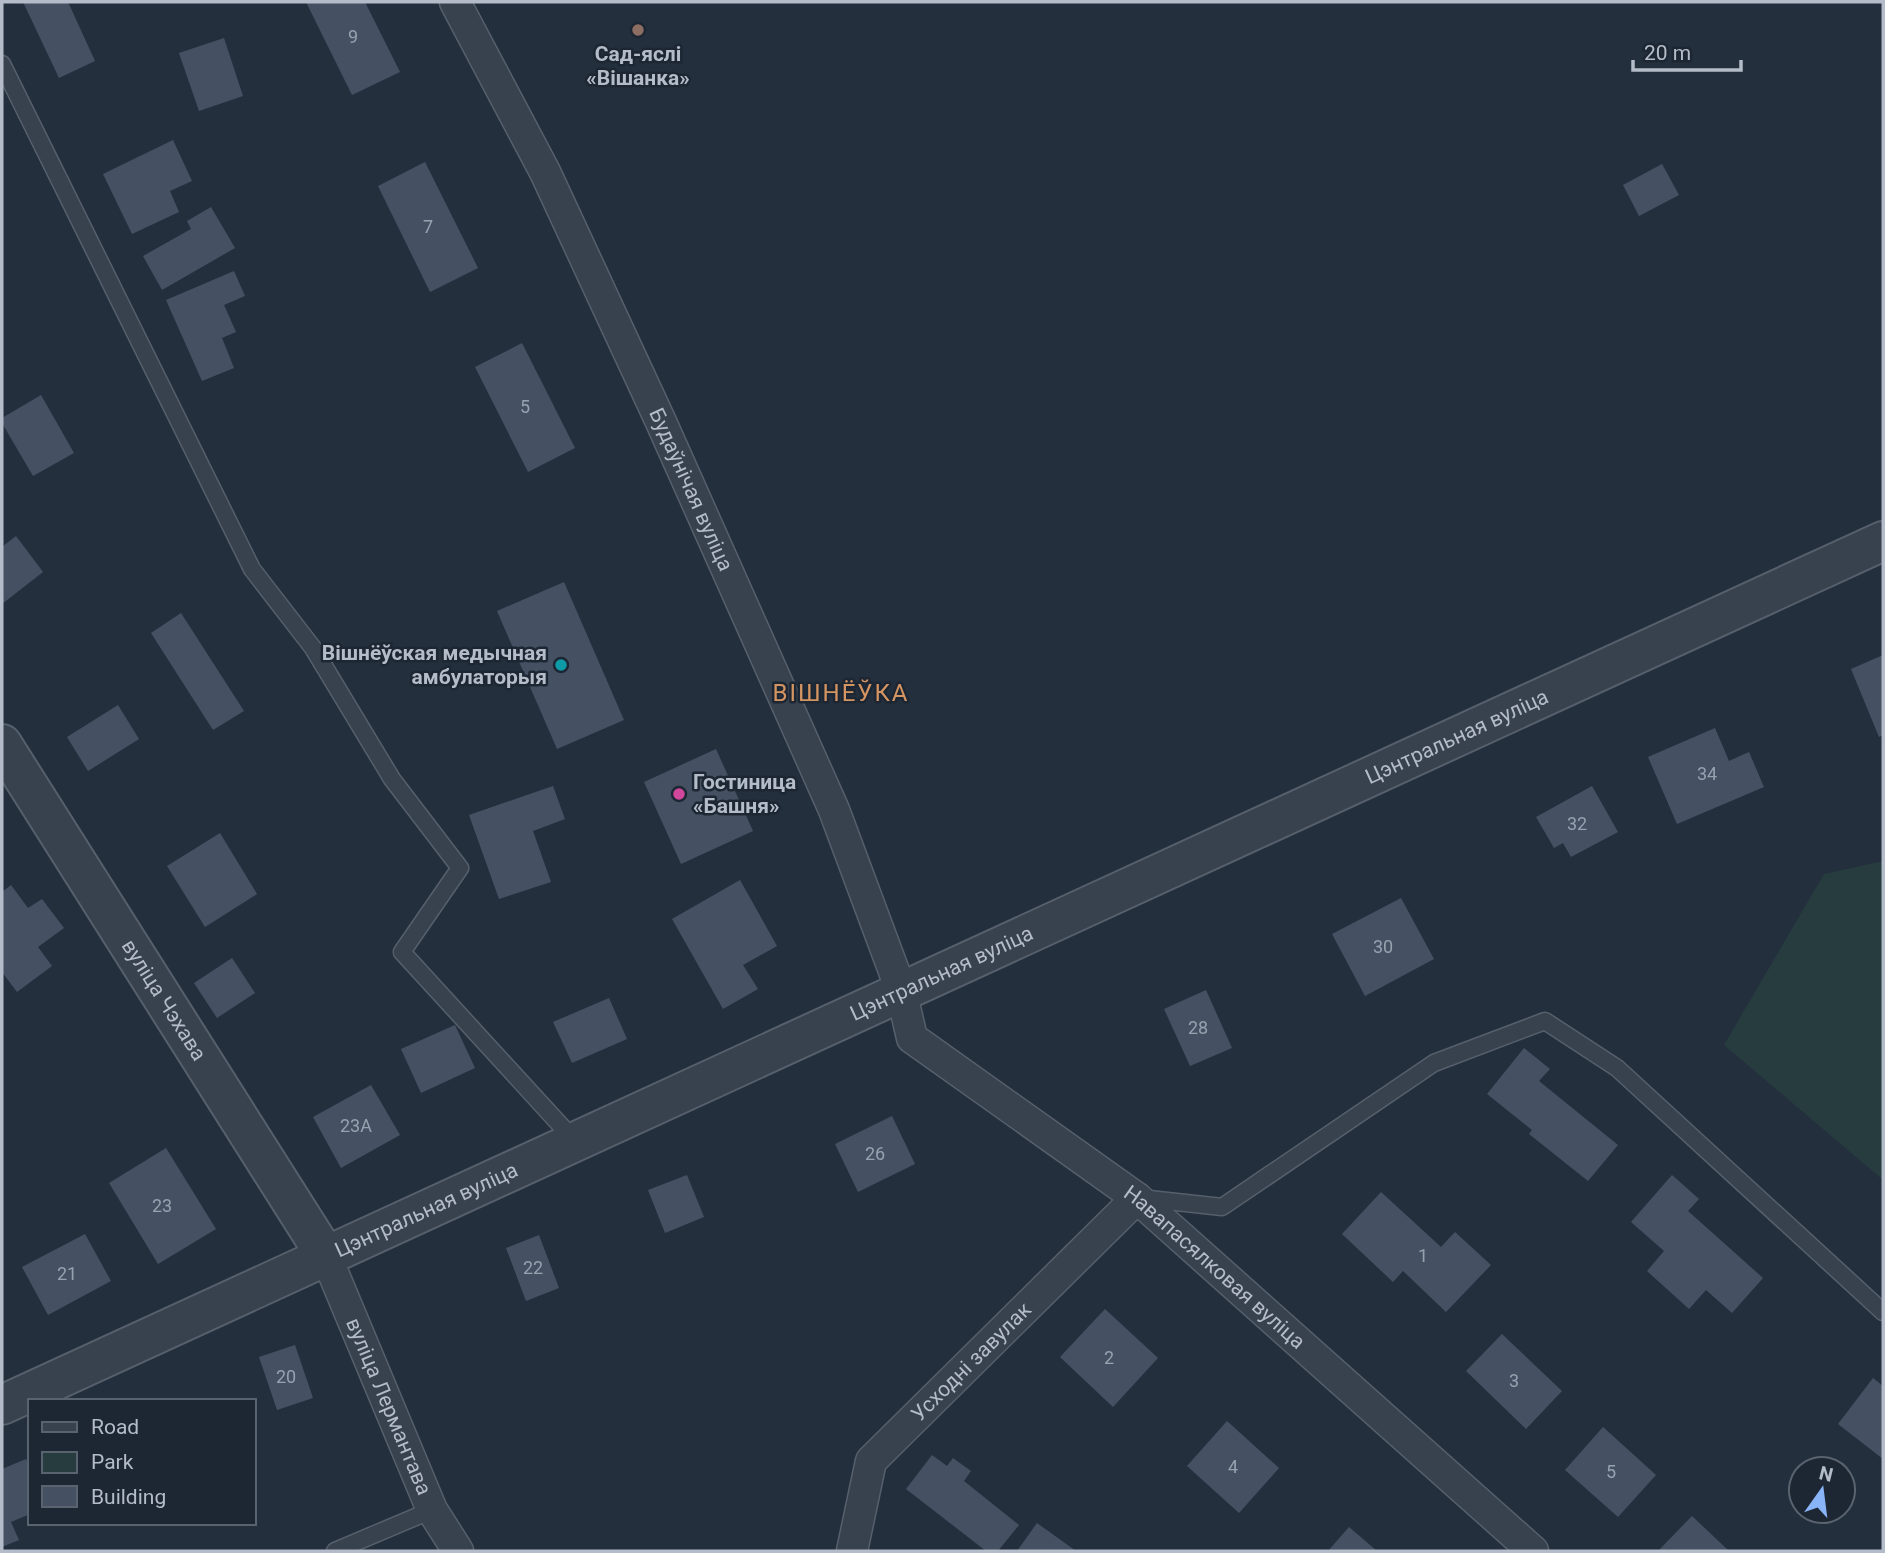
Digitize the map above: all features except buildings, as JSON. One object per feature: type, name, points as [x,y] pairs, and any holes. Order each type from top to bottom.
[{"type":"street","name":"Будаўнічая вуліца","points":[[455,2],[545,172],[661,422],[834,810],[901,990]]},
{"type":"street","name":"Цэнтральная вуліца","points":[[2,1405],[1883,541]]},
{"type":"street","name":"вуліца Чэхава","points":[[2,744],[326,1256]]},
{"type":"street","name":"Навапасялковая вуліца","points":[[901,990],[912,1038],[1137,1198],[1533,1551]]},
{"type":"street","name":"Усходні завулак","points":[[852,1551],[871,1461],[1137,1198]]},
{"type":"street","name":"вуліца Лермантава","points":[[326,1256],[432,1510],[458,1551]]},
{"type":"lane","points":[[2,64],[251,569],[313,648],[392,779],[460,868],[402,952],[575,1141]]},
{"type":"lane","points":[[1137,1198],[1222,1207],[1434,1063],[1545,1021],[1617,1068],[1883,1312]]},
{"type":"lane","points":[[335,1551],[432,1510]]},
{"type":"green space","points":[[1883,861],[1883,1180],[1724,1045],[1824,874]]},
{"type":"place","name":"Сад-яслі «Вішанка»","points":[[638,30]]},
{"type":"place","name":"Вішнёўская медычная амбулаторыя","points":[[561,665]]},
{"type":"place","name":"Гостиница «Башня»","points":[[679,794]]},
{"type":"district","name":"ВІШНЁЎКА","points":[[841,693]]}]
